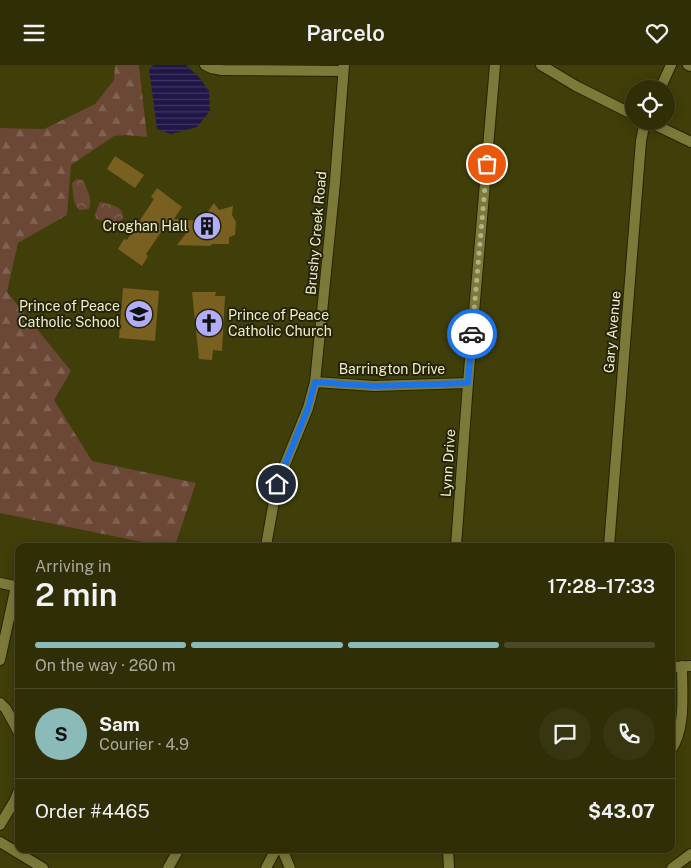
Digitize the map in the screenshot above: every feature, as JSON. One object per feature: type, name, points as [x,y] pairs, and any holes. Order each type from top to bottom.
[{"type":"street","points":[[205,65],[222,70],[279,67],[343,68]]},
{"type":"street","name":"Lynn Drive","points":[[456,543],[495,65]]},
{"type":"street","points":[[541,65],[576,86],[625,110]]},
{"type":"street","points":[[664,80],[670,65]]},
{"type":"street","name":"Brushy Creek Road","points":[[266,543],[277,484],[308,408],[315,382],[335,181],[343,68]]},
{"type":"street","name":"Gary Avenue","points":[[609,543],[640,141],[643,130]]},
{"type":"street","points":[[665,130],[691,142]]},
{"type":"street","name":"Barrington Drive","points":[[315,382],[374,386],[468,383]]},
{"type":"street","points":[[0,583],[15,587]]},
{"type":"street","points":[[0,660],[15,596]]},
{"type":"street","points":[[675,743],[680,726],[687,666]]},
{"type":"street","points":[[0,703],[6,709],[15,726]]},
{"type":"street","points":[[0,825],[15,801]]},
{"type":"street","points":[[0,842],[15,851]]},
{"type":"street","points":[[18,853],[42,868]]},
{"type":"street","points":[[168,868],[177,853]]},
{"type":"street","points":[[266,868],[274,853]]},
{"type":"street","points":[[284,853],[290,868]]},
{"type":"street","points":[[448,853],[449,868]]},
{"type":"street","points":[[672,868],[691,854]]},
{"type":"green space","points":[[115,65],[139,65],[147,137],[114,136],[71,165],[67,215],[18,243],[7,292],[71,371],[54,400],[92,461],[196,483],[176,543],[147,543],[0,513],[0,128],[44,129],[95,104],[114,80]]},
{"type":"green space","points":[[77,179],[83,180],[88,191],[90,198],[89,209],[79,210],[74,202],[72,183]]},
{"type":"green space","points":[[100,202],[121,210],[123,218],[116,225],[110,226],[96,219],[95,214]]},
{"type":"shaded area","points":[[154,65],[186,65],[199,77],[209,91],[210,111],[197,127],[171,134],[157,129],[149,69]]},
{"type":"building","points":[[115,156],[144,175],[135,188],[107,169]]},
{"type":"building","name":"Croghan Hall","points":[[157,188],[182,207],[174,219],[201,221],[214,203],[219,210],[233,206],[232,215],[236,222],[235,235],[229,237],[229,244],[212,244],[210,246],[177,245],[187,232],[170,219],[146,254],[148,256],[142,266],[118,249],[124,239],[127,240],[154,199],[151,197]]},
{"type":"building","name":"Prince of Peace Catholic School","points":[[123,288],[159,291],[155,341],[119,338]]},
{"type":"building","name":"Prince of Peace Catholic Church","points":[[192,292],[216,292],[215,296],[225,296],[222,351],[213,350],[212,360],[199,359]]},
{"type":"way so far","points":[[472,334],[487,164]]},
{"type":"place","name":"Croghan Hall","points":[[207,226]]},
{"type":"place","name":"Prince of Peace Catholic School","points":[[139,314]]},
{"type":"place","name":"Prince of Peace Catholic Church","points":[[209,323]]},
{"type":"route","points":[[277,484],[308,408],[315,382],[374,386],[468,383],[472,334]]}]
